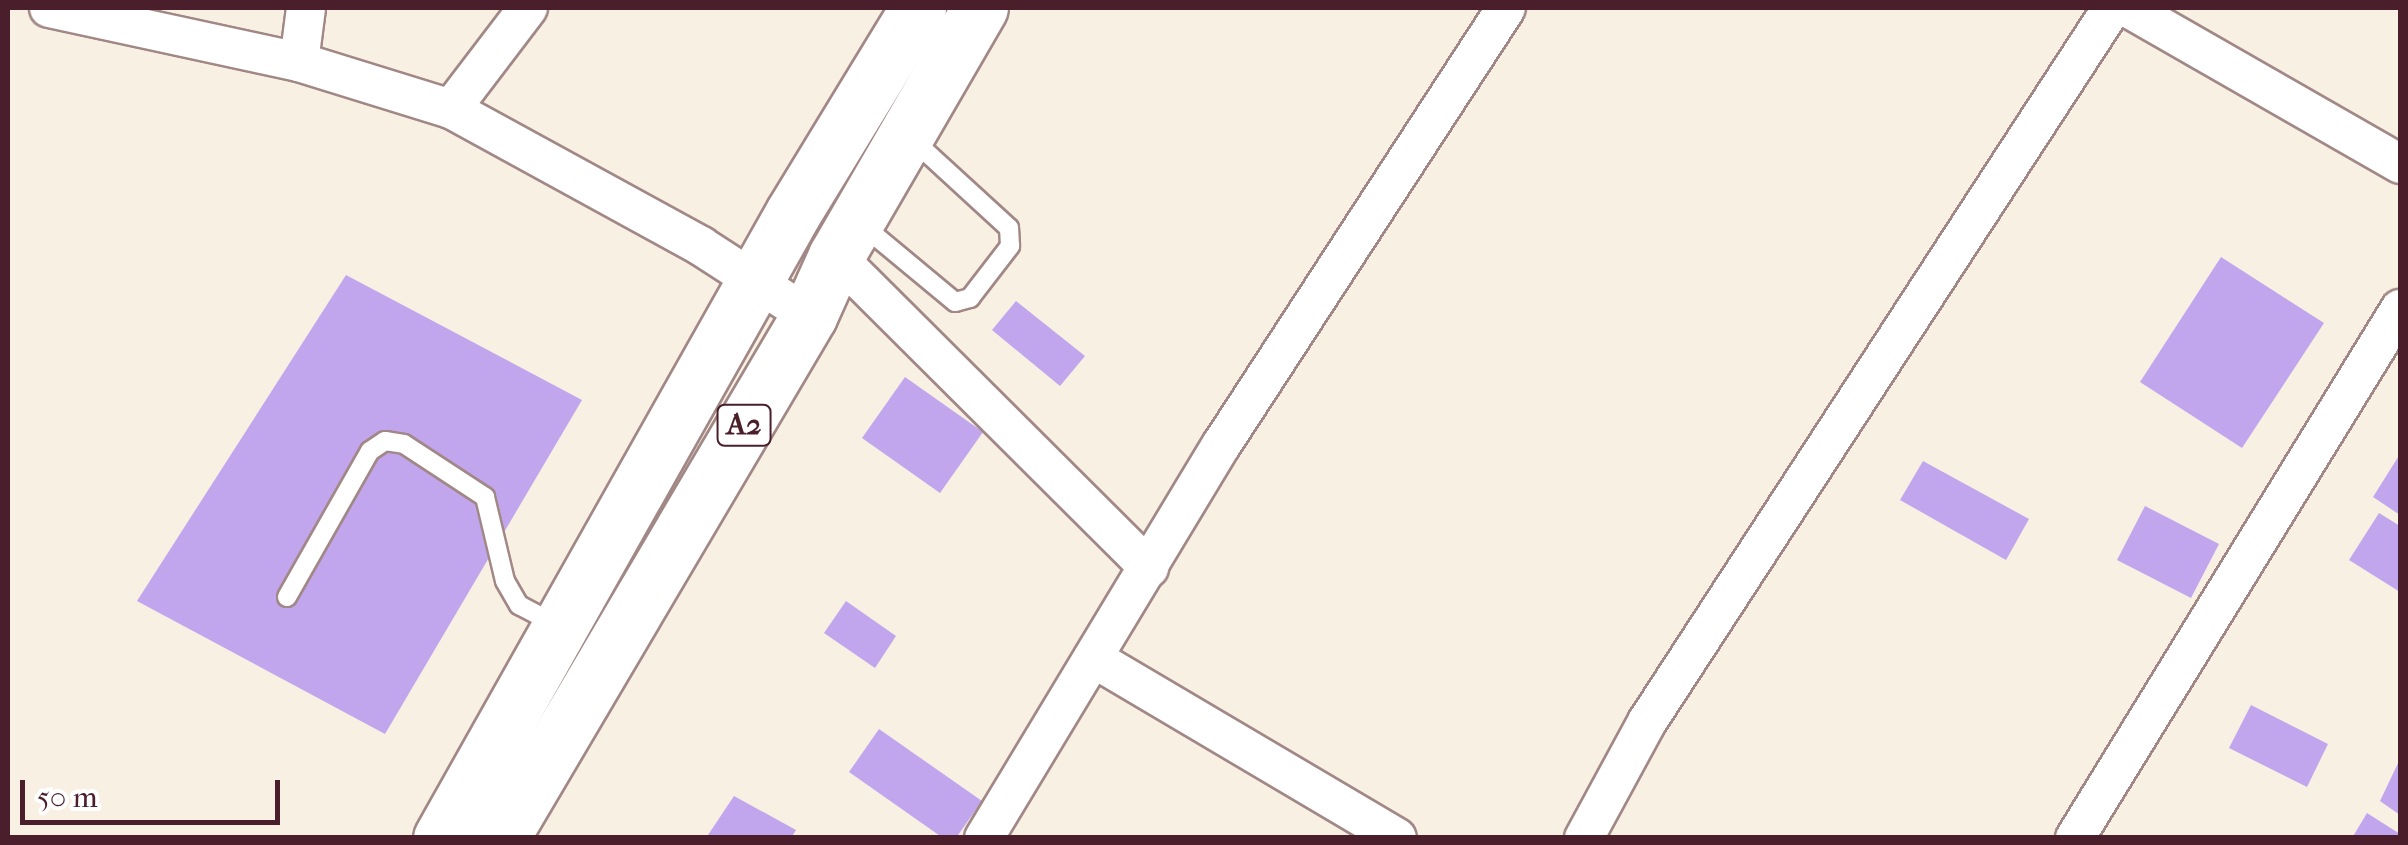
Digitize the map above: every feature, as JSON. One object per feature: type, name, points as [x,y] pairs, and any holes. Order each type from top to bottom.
[{"type":"highway","name":"A2","points":[[441,838],[755,280],[918,8]]},
{"type":"highway","name":"A2","points":[[501,838],[809,316],[846,238],[980,8]]},
{"type":"street","points":[[49,8],[299,62],[451,108],[755,280],[809,316]]},
{"type":"street","points":[[299,62],[306,8]]},
{"type":"street","points":[[451,108],[528,8]]},
{"type":"street","points":[[984,838],[1222,444],[1506,8]]},
{"type":"street","points":[[1584,838],[1678,674],[2112,8]]},
{"type":"street","points":[[2128,8],[2400,164]]},
{"type":"street","points":[[846,238],[1149,568]]},
{"type":"street","points":[[2075,838],[2400,309]]},
{"type":"street","points":[[1093,658],[1397,838]]},
{"type":"lane","points":[[846,238],[956,302],[970,298],[1010,246],[1010,228],[906,134]]},
{"type":"lane","points":[[287,598],[370,452],[385,441],[404,444],[472,482],[485,497],[505,580],[518,605],[560,627]]},
{"type":"building","points":[[2221,257],[2324,323],[2242,448],[2140,382]]},
{"type":"building","points":[[346,275],[582,400],[385,734],[137,601]]},
{"type":"building","points":[[1016,301],[1085,356],[1060,386],[992,330]]},
{"type":"building","points":[[905,377],[983,432],[940,493],[862,438]]},
{"type":"building","points":[[2400,454],[2400,515],[2373,497]]},
{"type":"building","points":[[1923,461],[2029,519],[2006,560],[1900,500]]},
{"type":"building","points":[[2145,506],[2219,544],[2191,598],[2117,560]]},
{"type":"building","points":[[2379,513],[2400,526],[2400,592],[2349,560]]},
{"type":"building","points":[[846,601],[896,636],[875,668],[824,633]]},
{"type":"building","points":[[2251,705],[2328,744],[2307,787],[2229,748]]},
{"type":"building","points":[[879,729],[982,801],[956,838],[943,838],[849,772]]},
{"type":"building","points":[[2400,759],[2400,815],[2380,801]]},
{"type":"building","points":[[734,796],[796,830],[791,838],[706,838]]},
{"type":"building","points":[[2367,813],[2400,834],[2400,838],[2352,838]]}]
